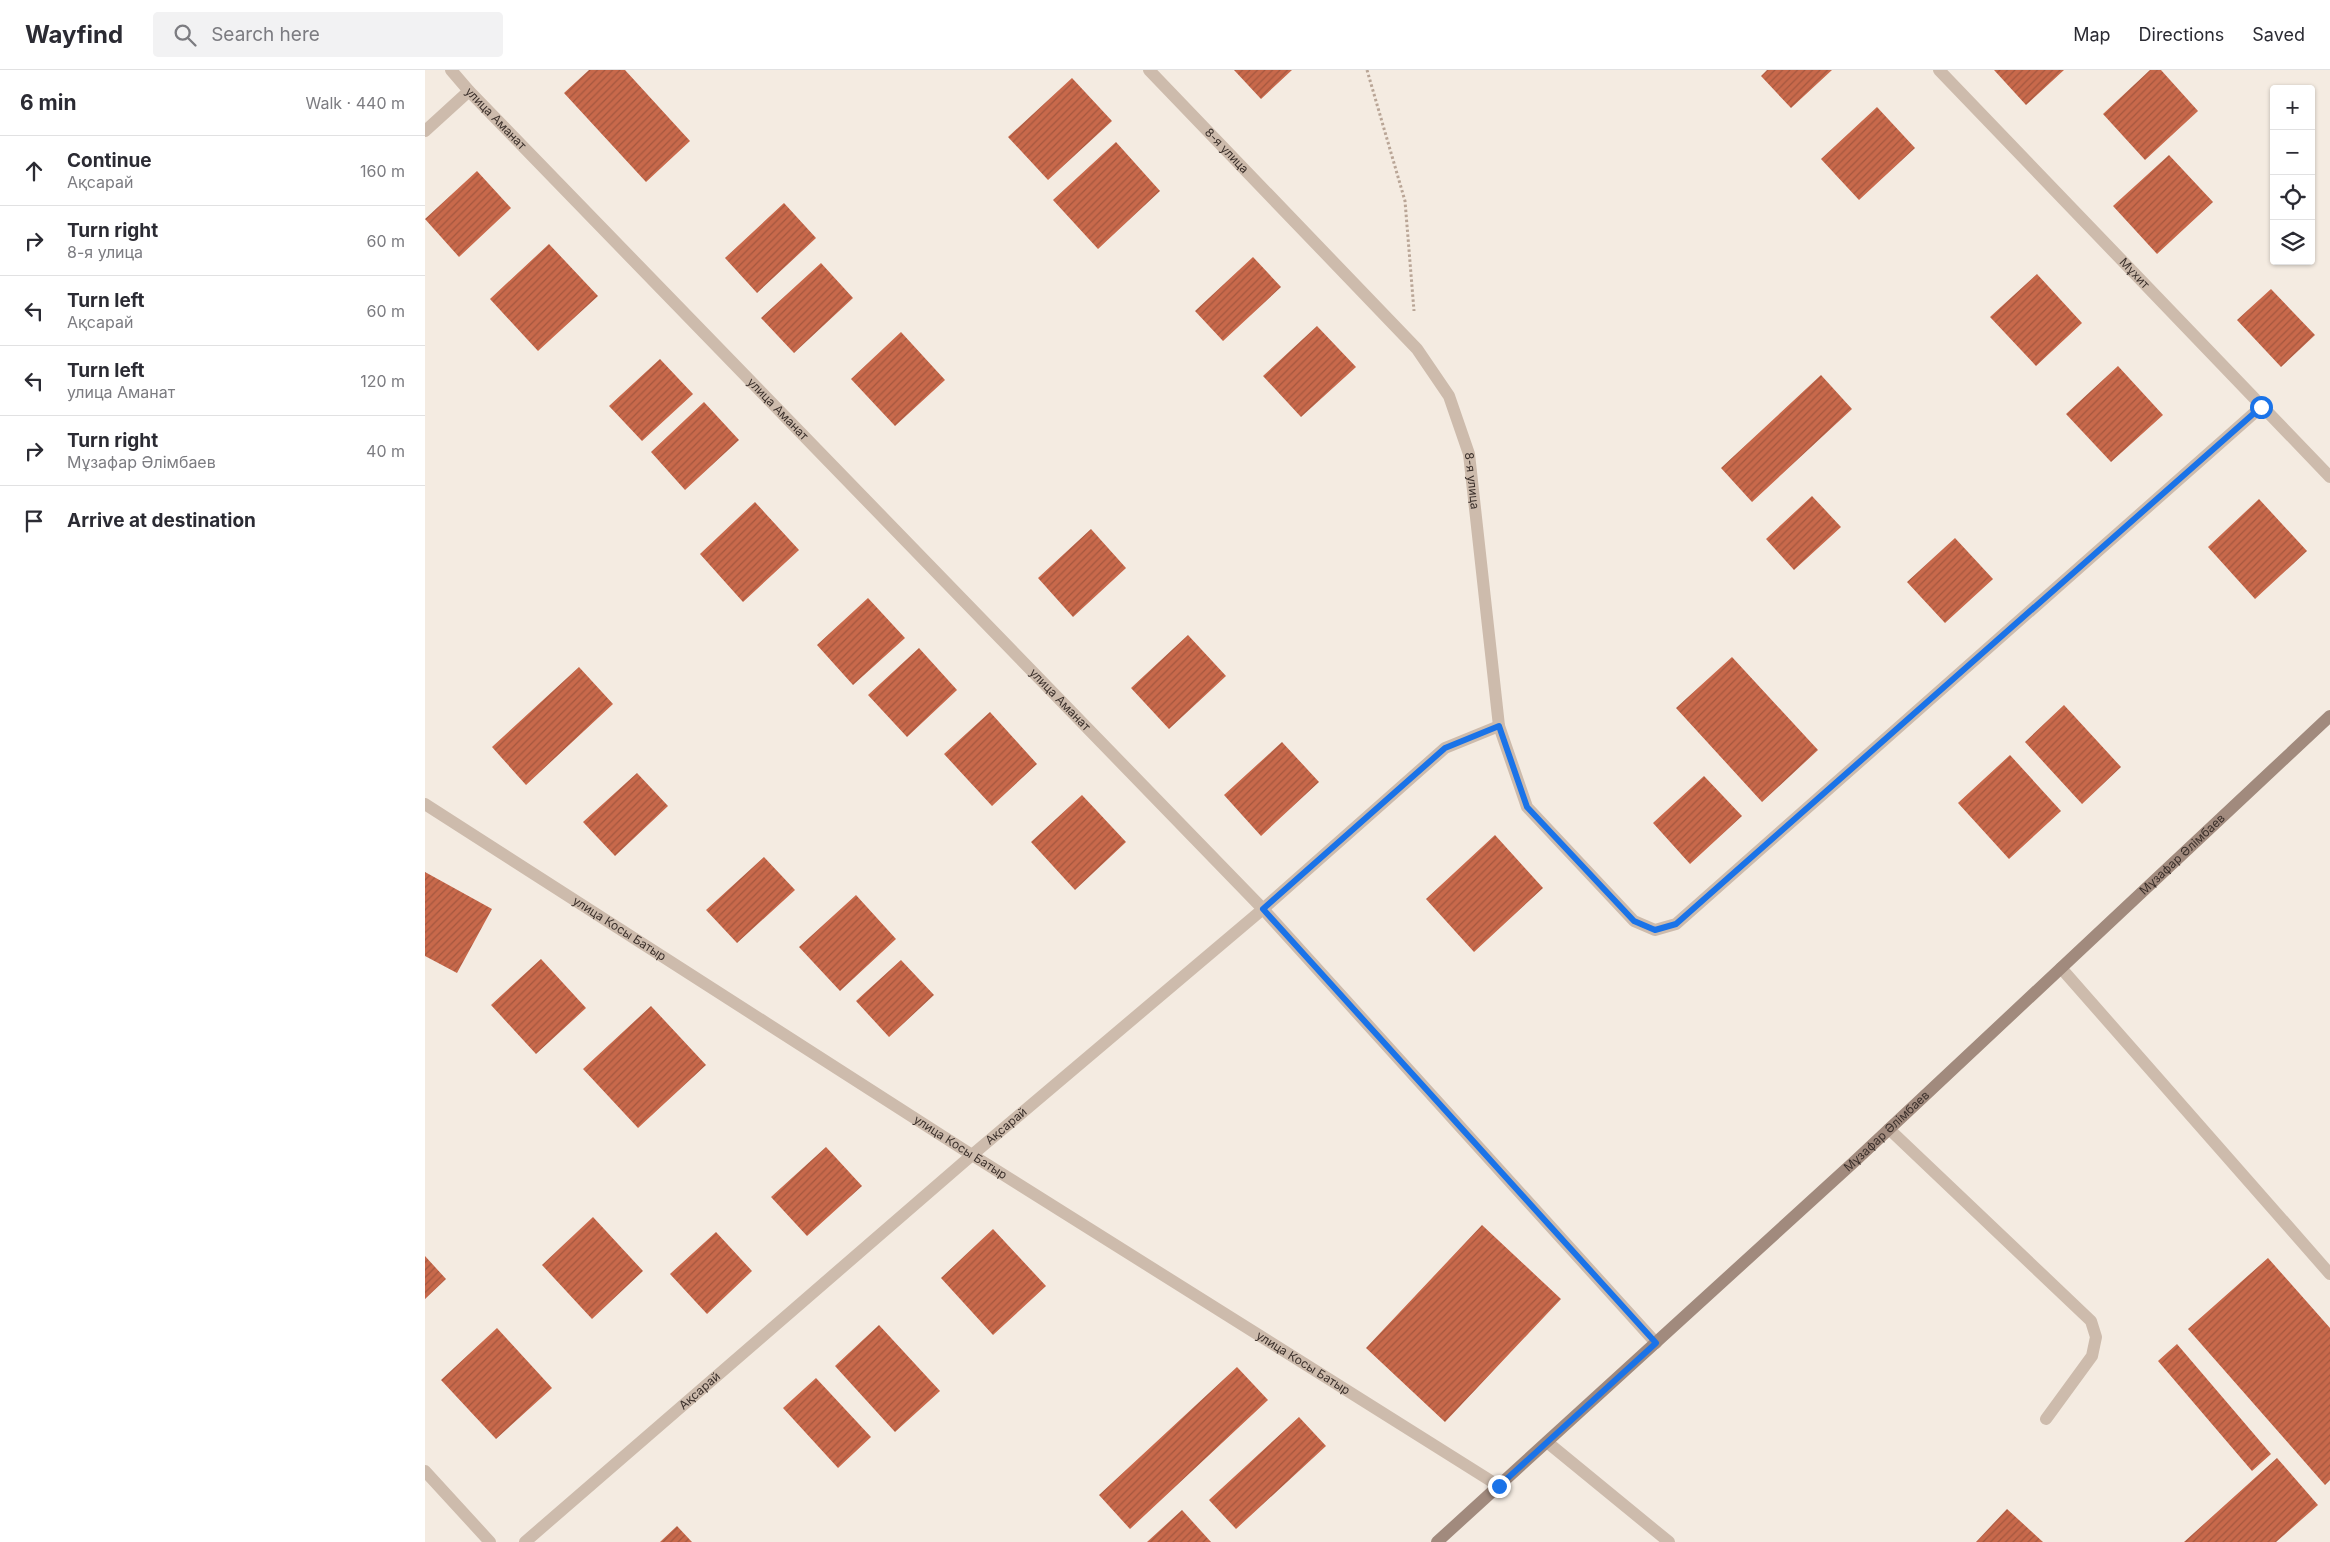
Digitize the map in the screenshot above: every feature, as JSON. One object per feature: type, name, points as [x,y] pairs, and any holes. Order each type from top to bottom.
[{"type":"street","name":"улица Аманат","points":[[451,70],[469,91],[1263,909],[1656,1343]]},
{"type":"street","name":"8-я улица","points":[[1149,70],[1417,348],[1449,396],[1469,454],[1499,726],[1527,807],[1634,921],[1655,930],[1676,924],[2261,407]]},
{"type":"street","name":"Мұхит","points":[[1939,70],[2330,477]]},
{"type":"street","points":[[425,131],[469,91]]},
{"type":"street","name":"Мұзафар Әлімбаев","points":[[1437,1542],[1889,1129],[2330,716]]},
{"type":"street","name":"Ақсарай","points":[[525,1542],[972,1154],[1263,909],[1445,748],[1499,726]]},
{"type":"street","name":"улица Косы Батыр","points":[[425,804],[972,1154],[1499,1486]]},
{"type":"street","points":[[2061,968],[2330,1274]]},
{"type":"street","points":[[1889,1129],[2091,1322],[2096,1338],[2092,1356],[2046,1419]]},
{"type":"street","points":[[1547,1442],[1669,1542]]},
{"type":"street","points":[[425,1471],[490,1542]]},
{"type":"path","points":[[1367,70],[1405,201],[1417,348]]},
{"type":"building","points":[[589,70],[625,70],[690,141],[646,182],[564,93]]},
{"type":"building","points":[[1234,70],[1292,70],[1261,99]]},
{"type":"building","points":[[1767,70],[1832,70],[1791,108],[1761,76]]},
{"type":"building","points":[[1994,70],[2064,70],[2026,105]]},
{"type":"building","points":[[2150,70],[2161,70],[2198,111],[2145,160],[2103,114]]},
{"type":"building","points":[[1072,78],[1112,121],[1048,180],[1008,137]]},
{"type":"building","points":[[1877,107],[1915,148],[1859,200],[1821,159]]},
{"type":"building","points":[[1116,142],[1160,191],[1098,249],[1053,200]]},
{"type":"building","points":[[2169,155],[2213,202],[2157,254],[2113,206]]},
{"type":"building","points":[[477,171],[511,208],[459,257],[425,219]]},
{"type":"building","points":[[784,203],[816,238],[757,293],[725,258]]},
{"type":"building","points":[[549,244],[598,296],[538,351],[490,299]]},
{"type":"building","points":[[1253,257],[1281,287],[1223,341],[1195,311]]},
{"type":"building","points":[[821,263],[853,298],[794,353],[761,318]]},
{"type":"building","points":[[2037,274],[2082,323],[2036,366],[1990,317]]},
{"type":"building","points":[[2271,289],[2315,335],[2281,367],[2237,320]]},
{"type":"building","points":[[1317,326],[1356,367],[1301,417],[1263,376]]},
{"type":"building","points":[[901,332],[945,380],[895,426],[851,379]]},
{"type":"building","points":[[660,359],[693,394],[642,441],[609,406]]},
{"type":"building","points":[[2118,366],[2163,415],[2111,462],[2066,414]]},
{"type":"building","points":[[1821,375],[1852,409],[1752,502],[1721,468]]},
{"type":"building","points":[[704,402],[739,440],[685,490],[651,452]]},
{"type":"building","points":[[1812,496],[1841,527],[1794,570],[1766,539]]},
{"type":"building","points":[[2259,499],[2307,551],[2255,599],[2208,547]]},
{"type":"building","points":[[755,502],[799,550],[743,602],[700,554]]},
{"type":"building","points":[[1091,529],[1126,568],[1073,617],[1038,578]]},
{"type":"building","points":[[1955,538],[1993,579],[1945,623],[1907,582]]},
{"type":"building","points":[[868,598],[905,638],[853,685],[817,645]]},
{"type":"building","points":[[1188,635],[1226,676],[1169,729],[1131,688]]},
{"type":"building","points":[[919,648],[957,690],[907,737],[868,695]]},
{"type":"building","points":[[1732,657],[1818,750],[1762,802],[1676,708]]},
{"type":"building","points":[[579,667],[613,704],[526,785],[492,747]]},
{"type":"building","points":[[2064,705],[2121,767],[2082,804],[2025,742]]},
{"type":"building","points":[[990,712],[1037,764],[992,806],[944,754]]},
{"type":"building","points":[[1282,742],[1319,782],[1261,836],[1224,795]]},
{"type":"building","points":[[2010,755],[2061,811],[2009,859],[1958,803]]},
{"type":"building","points":[[637,773],[668,806],[615,856],[583,822]]},
{"type":"building","points":[[1704,776],[1742,816],[1690,864],[1653,823]]},
{"type":"building","points":[[1082,795],[1126,842],[1075,890],[1031,842]]},
{"type":"building","points":[[1495,835],[1543,888],[1474,952],[1426,899]]},
{"type":"building","points":[[764,857],[795,890],[737,943],[706,910]]},
{"type":"building","points":[[425,872],[492,909],[457,973],[425,956]]},
{"type":"building","points":[[856,895],[896,939],[840,991],[799,947]]},
{"type":"building","points":[[541,959],[586,1008],[536,1054],[491,1005]]},
{"type":"building","points":[[901,960],[934,995],[889,1037],[856,1001]]},
{"type":"building","points":[[651,1006],[706,1065],[638,1128],[583,1069]]},
{"type":"building","points":[[826,1147],[862,1186],[807,1236],[771,1197]]},
{"type":"building","points":[[593,1217],[643,1271],[592,1319],[542,1265]]},
{"type":"building","points":[[1482,1225],[1561,1299],[1445,1422],[1366,1348]]},
{"type":"building","points":[[993,1229],[1046,1286],[993,1335],[941,1278]]},
{"type":"building","points":[[716,1232],[752,1271],[707,1314],[670,1274]]},
{"type":"building","points":[[425,1256],[446,1279],[425,1299]]},
{"type":"building","points":[[2268,1258],[2330,1328],[2330,1480],[2325,1485],[2188,1329]]},
{"type":"building","points":[[879,1325],[940,1391],[895,1432],[835,1366]]},
{"type":"building","points":[[497,1328],[552,1388],[496,1439],[441,1380]]},
{"type":"building","points":[[2177,1344],[2271,1454],[2252,1471],[2158,1361]]},
{"type":"building","points":[[1237,1367],[1268,1400],[1130,1529],[1099,1495]]},
{"type":"building","points":[[816,1378],[871,1437],[838,1468],[783,1408]]},
{"type":"building","points":[[1299,1417],[1326,1446],[1236,1529],[1209,1500]]},
{"type":"building","points":[[2277,1458],[2318,1505],[2276,1542],[2184,1542]]},
{"type":"building","points":[[2007,1509],[2043,1542],[1976,1542]]},
{"type":"building","points":[[1182,1510],[1211,1542],[1147,1542]]},
{"type":"building","points":[[677,1526],[692,1542],[660,1542]]},
{"type":"route","points":[[1499,1486],[1656,1343],[1263,909],[1445,748],[1499,726],[1527,807],[1634,921],[1655,930],[1676,924],[2261,407]]}]
